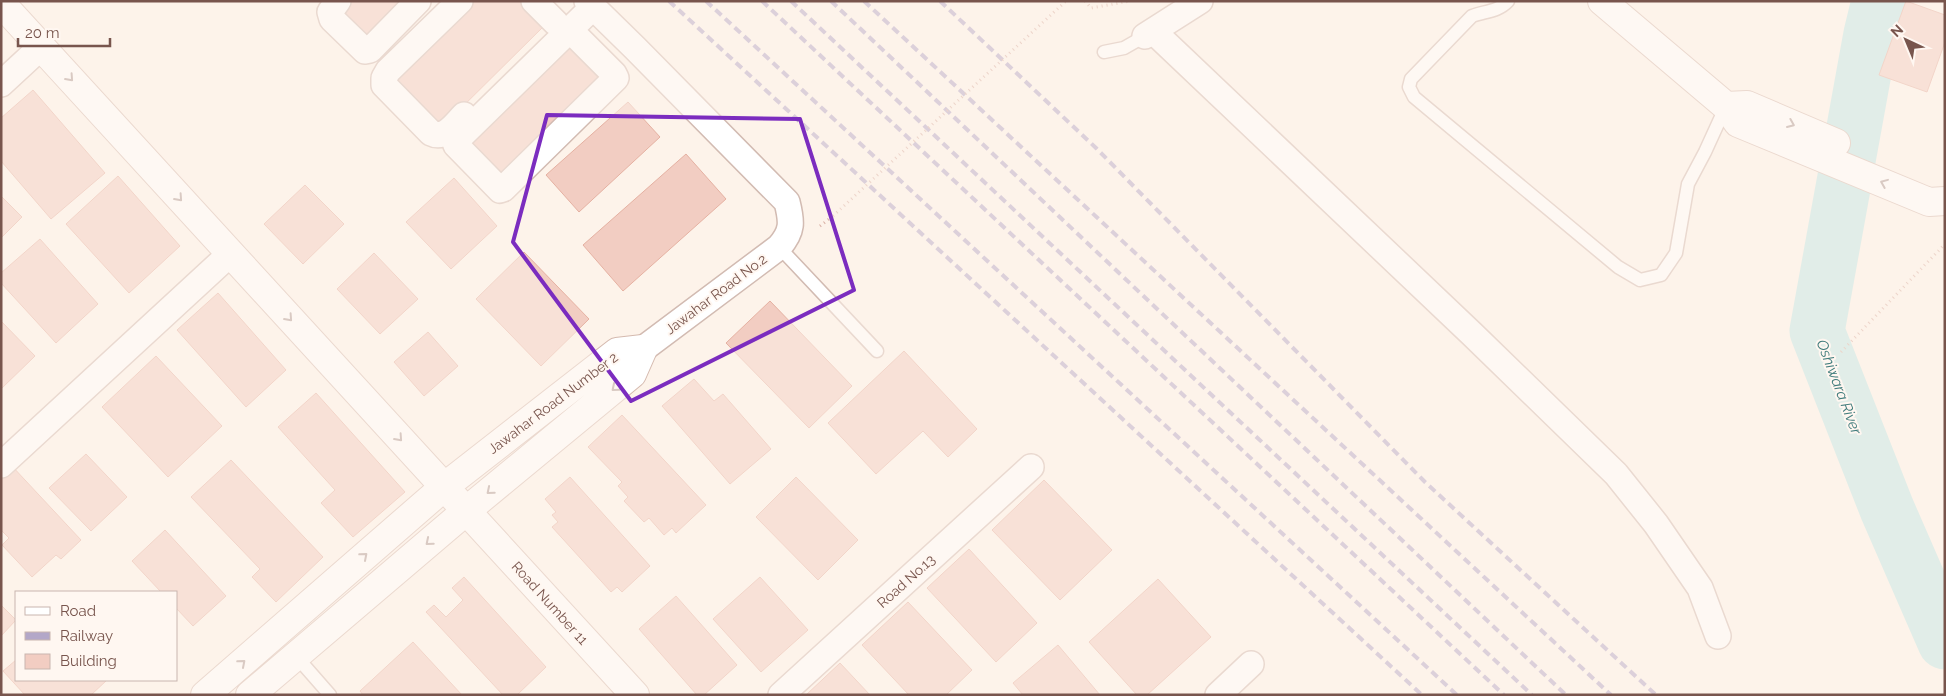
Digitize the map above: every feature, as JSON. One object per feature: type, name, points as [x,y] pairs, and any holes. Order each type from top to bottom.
[{"type":"street","points":[[338,1],[330,12],[332,19],[365,51],[370,50],[418,1]]},
{"type":"street","points":[[460,1],[388,71],[384,78],[384,85],[387,90],[431,133],[437,136],[443,135],[449,130],[563,26]]},
{"type":"street","points":[[534,1],[563,26],[611,71],[616,78],[504,189],[498,189],[456,146],[455,142],[563,26],[586,3],[635,48],[787,202],[791,220],[783,242]]},
{"type":"street","points":[[1200,1],[1149,33],[1472,334],[1616,474],[1656,524],[1700,588],[1718,636]]},
{"type":"street","points":[[1602,1],[1737,111],[1939,196]]},
{"type":"street","name":"Road Number 11","points":[[1,3],[634,695]]},
{"type":"street","points":[[1,84],[41,47]]},
{"type":"street","points":[[611,71],[635,48]]},
{"type":"street","name":"Jawahar Road No.2","points":[[643,349],[783,242]]},
{"type":"street","points":[[1,465],[230,254]]},
{"type":"street","name":"Jawahar Road Number 2","points":[[205,695],[444,487],[617,352],[643,349]]},
{"type":"street","name":"Jawahar Road Number 2","points":[[295,655],[632,374],[643,349]]},
{"type":"street","name":"Road No.13","points":[[781,695],[1030,466]]},
{"type":"street","points":[[250,695],[295,655]]},
{"type":"street","points":[[1218,695],[1251,664]]},
{"type":"lane","points":[[1508,1],[1491,12],[1482,12],[1472,16],[1465,22],[1411,79],[1409,87],[1414,96],[1618,267],[1640,280],[1661,275],[1676,253],[1688,184],[1705,152],[1737,111]]},
{"type":"lane","points":[[1104,52],[1124,48],[1149,33]]},
{"type":"lane","points":[[783,242],[877,352]]},
{"type":"lane","points":[[295,655],[330,695]]},
{"type":"path","points":[[833,216],[1066,1]]},
{"type":"path","points":[[1085,1],[1091,8],[1130,1]]},
{"type":"path","points":[[1842,352],[1945,244]]},
{"type":"highlighted area","points":[[547,115],[800,119],[854,290],[631,401],[513,242]]},
{"type":"building","points":[[348,1],[406,1],[366,42],[336,13]]},
{"type":"building","points":[[468,1],[525,1],[547,23],[440,129],[389,79]]},
{"type":"building","points":[[1906,1],[1945,15],[1945,42],[1927,92],[1879,75]]},
{"type":"building","points":[[569,36],[610,78],[502,182],[462,141]]},
{"type":"building","points":[[33,90],[105,173],[51,219],[1,161],[1,118]]},
{"type":"building","points":[[628,102],[660,137],[579,212],[546,175]]},
{"type":"building","points":[[686,154],[726,199],[623,291],[583,245]]},
{"type":"building","points":[[118,176],[180,246],[129,293],[66,224]]},
{"type":"building","points":[[454,178],[497,226],[451,269],[406,222]]},
{"type":"building","points":[[305,185],[344,224],[303,264],[264,224]]},
{"type":"building","points":[[1,196],[22,217],[1,238]]},
{"type":"building","points":[[40,239],[98,304],[56,343],[1,283],[1,273]]},
{"type":"building","points":[[524,252],[589,319],[541,366],[476,299]]},
{"type":"building","points":[[374,253],[418,299],[380,334],[337,289]]},
{"type":"building","points":[[218,293],[286,370],[246,407],[177,330]]},
{"type":"building","points":[[770,301],[852,386],[809,428],[726,343]]},
{"type":"building","points":[[1,321],[35,356],[1,389]]},
{"type":"building","points":[[428,332],[458,366],[424,396],[394,362]]},
{"type":"building","points":[[904,351],[977,429],[948,457],[923,431],[876,474],[828,423]]},
{"type":"building","points":[[156,356],[222,426],[168,477],[102,407]]},
{"type":"building","points":[[694,379],[714,401],[723,394],[771,449],[730,484],[662,406]]},
{"type":"building","points":[[316,393],[405,492],[353,537],[321,503],[335,490],[278,427]]},
{"type":"building","points":[[622,415],[706,505],[676,533],[672,528],[664,535],[649,518],[644,522],[624,501],[628,497],[618,486],[622,482],[588,447]]},
{"type":"building","points":[[86,454],[127,497],[91,531],[49,488]]},
{"type":"building","points":[[231,460],[323,557],[276,602],[252,577],[260,569],[191,497]]},
{"type":"building","points":[[11,465],[81,540],[61,559],[56,555],[32,577],[2,545],[9,538],[1,530],[1,474]]},
{"type":"building","points":[[570,477],[650,566],[622,592],[617,587],[611,592],[552,527],[558,522],[552,515],[556,512],[545,499]]},
{"type":"building","points":[[796,477],[858,540],[818,580],[756,517]]},
{"type":"building","points":[[1044,480],[1112,550],[1060,600],[992,530]]},
{"type":"building","points":[[165,530],[226,596],[193,626],[178,610],[178,591],[160,591],[132,561]]},
{"type":"building","points":[[969,549],[1037,623],[996,662],[927,588]]},
{"type":"building","points":[[464,577],[546,667],[517,695],[503,695],[426,612],[434,605],[446,617],[463,600],[452,588]]},
{"type":"building","points":[[760,577],[808,630],[761,672],[713,619]]},
{"type":"building","points":[[1158,579],[1211,637],[1147,695],[1137,695],[1089,642]]},
{"type":"building","points":[[676,596],[737,665],[704,695],[697,695],[639,629]]},
{"type":"building","points":[[908,602],[972,670],[946,695],[909,695],[862,645]]},
{"type":"building","points":[[1,605],[15,621],[1,636]]},
{"type":"building","points":[[413,642],[462,695],[363,695],[360,691]]},
{"type":"building","points":[[1058,645],[1100,695],[1023,695],[1013,683]]},
{"type":"building","points":[[15,661],[15,681],[106,681],[91,695],[25,695],[3,671]]},
{"type":"building","points":[[840,663],[870,695],[806,695]]},
{"type":"waterway","name":"Oshiwara River","points":[[1879,1],[1871,34],[1817,331],[1887,509],[1945,642]]},
{"type":"railway","points":[[669,1],[1422,695]]},
{"type":"railway","points":[[706,1],[1457,695]]},
{"type":"railway","points":[[762,1],[1504,695]]},
{"type":"railway","points":[[791,1],[1532,695]]},
{"type":"railway","points":[[831,1],[1566,695]]},
{"type":"railway","points":[[864,1],[1611,695]]},
{"type":"railway","points":[[940,1],[1096,148],[1425,482],[1656,695]]}]
